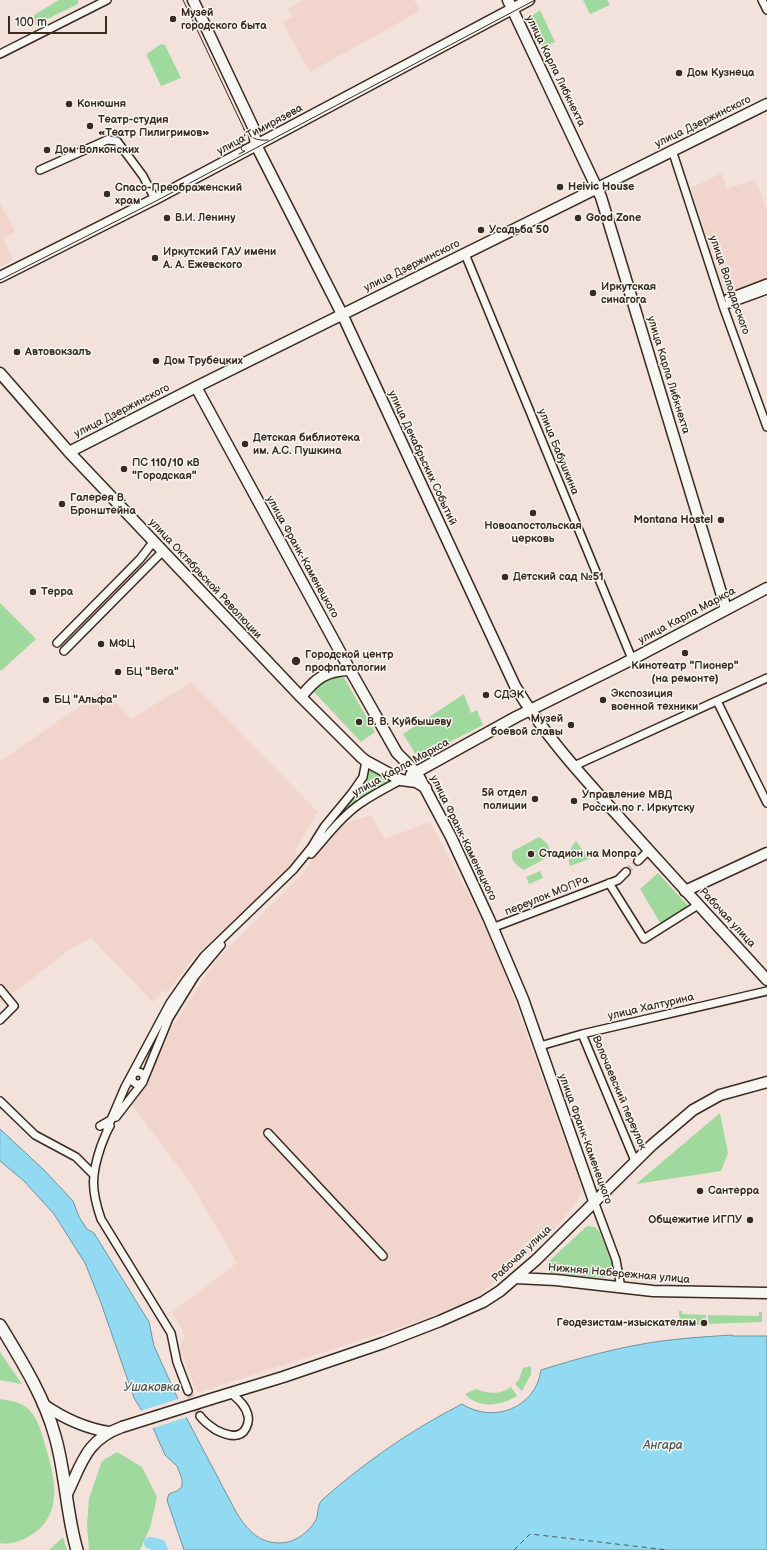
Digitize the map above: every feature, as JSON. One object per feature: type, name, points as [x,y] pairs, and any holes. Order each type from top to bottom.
[{"type":"main road","name":"улица Декабрьских Событий","points":[[193,0],[253,127],[256,145],[342,314],[514,686],[529,710],[574,766],[685,891]]},
{"type":"main road","name":"улица Тимирязева","points":[[0,277],[155,199],[256,145],[510,4],[529,0]]},
{"type":"main road","name":"улица Карла Либкнехта","points":[[510,4],[601,197],[662,393],[726,609]]},
{"type":"main road","name":"улица Дзержинского","points":[[69,452],[342,314],[767,104]]},
{"type":"main road","name":"улица Октябрьской Революции","points":[[0,373],[69,452],[301,697],[366,761],[401,780],[416,782],[426,788]]},
{"type":"main road","name":"улица Франк-Каменецкого","points":[[196,387],[391,743],[402,759],[417,773],[451,837],[523,999],[594,1201]]},
{"type":"main road","name":"улица Карла Маркса","points":[[401,780],[417,773],[529,710],[767,588]]},
{"type":"main road","points":[[301,697],[308,688],[322,677],[336,670],[350,670]]},
{"type":"main road","points":[[389,773],[398,773],[401,769],[402,759]]},
{"type":"main road","points":[[685,891],[767,853]]},
{"type":"main road","name":"Рабочая улица","points":[[685,891],[767,980]]},
{"type":"main road","name":"Рабочая улица","points":[[67,1494],[89,1450],[94,1443],[109,1432],[211,1399],[232,1394],[376,1345],[440,1322],[483,1302],[516,1278],[536,1260],[635,1161],[666,1132],[693,1110],[720,1095],[767,1082]]},
{"type":"main road","name":"Нижняя Набережная улица","points":[[516,1278],[556,1280],[658,1291],[767,1293]]},
{"type":"main road","points":[[0,1325],[27,1369],[56,1437],[67,1494],[72,1536],[77,1550]]},
{"type":"main road","points":[[43,1404],[56,1413],[77,1423],[109,1432]]},
{"type":"street","points":[[0,54],[107,0]]},
{"type":"street","points":[[762,0],[767,10]]},
{"type":"street","points":[[40,170],[107,140],[117,141],[143,176],[155,199]]},
{"type":"street","name":"улица Володарского","points":[[672,150],[723,306],[767,427]]},
{"type":"street","name":"улица Бабушкина","points":[[465,254],[632,658]]},
{"type":"street","points":[[728,298],[767,283]]},
{"type":"street","points":[[723,306],[767,290]]},
{"type":"street","points":[[57,643],[140,559],[154,541]]},
{"type":"street","points":[[64,651],[163,551]]},
{"type":"street","points":[[574,766],[767,678]]},
{"type":"street","points":[[717,701],[767,803]]},
{"type":"street","points":[[188,1391],[177,1362],[171,1332],[101,1219],[95,1202],[93,1185],[98,1155],[107,1129],[132,1075],[170,1003],[204,956],[293,870],[311,848],[324,826],[352,793],[363,777],[366,761]]},
{"type":"street","name":"улица Карла Маркса","points":[[107,1129],[143,1080],[169,1018],[195,976],[220,945],[291,878],[328,833],[347,814],[367,799],[401,780]]},
{"type":"street","points":[[638,860],[649,850]]},
{"type":"street","name":"переулок МОПРа","points":[[492,928],[618,880],[626,872]]},
{"type":"street","points":[[609,883],[644,939],[698,905]]},
{"type":"street","points":[[0,989],[14,1006],[0,1020]]},
{"type":"street","name":"улица Халтурина","points":[[540,1046],[582,1034],[767,991]]},
{"type":"street","name":"Волочаевский переулок","points":[[582,1034],[635,1161]]},
{"type":"street","points":[[132,1075],[139,1071],[142,1074],[143,1080]]},
{"type":"street","points":[[0,1101],[35,1135],[76,1157],[94,1175]]},
{"type":"street","points":[[100,1126],[112,1119]]},
{"type":"street","points":[[268,1133],[383,1256]]},
{"type":"street","name":"улица Франк-Каменецкого","points":[[594,1201],[616,1260],[621,1288]]},
{"type":"street","points":[[200,1416],[208,1424],[224,1434],[232,1436],[241,1434],[247,1427],[248,1416],[244,1405],[232,1394]]},
{"type":"shaded area","points":[[303,0],[414,0],[420,11],[310,72],[282,22],[292,17],[288,9]]},
{"type":"shaded area","points":[[722,173],[727,189],[755,179],[767,209],[767,282],[727,297],[691,188]]},
{"type":"shaded area","points":[[0,203],[15,232],[4,239],[13,260],[0,267]]},
{"type":"shaded area","points":[[191,682],[318,812],[296,849],[297,861],[194,957],[167,993],[163,990],[153,1002],[91,938],[68,951],[0,1003],[0,761],[103,689],[132,719]]},
{"type":"shaded area","points":[[371,815],[385,839],[430,822],[493,941],[582,1188],[577,1202],[547,1238],[479,1295],[458,1306],[401,1327],[197,1393],[180,1348],[185,1335],[172,1312],[237,1263],[192,1185],[132,1105],[169,1031],[216,960],[304,872],[328,833],[342,824]]},
{"type":"green space","points":[[59,0],[78,0],[78,4],[35,25],[34,15]]},
{"type":"green space","points":[[583,0],[607,0],[610,5],[590,14]]},
{"type":"green space","points":[[540,10],[555,42],[543,48],[528,19]]},
{"type":"green space","points":[[161,44],[165,45],[181,78],[161,86],[147,56],[148,53]]},
{"type":"green space","points":[[0,603],[36,639],[1,671],[0,669]]},
{"type":"green space","points":[[335,675],[343,676],[375,732],[361,742],[314,692],[318,686],[328,678]]},
{"type":"green space","points":[[464,694],[471,713],[477,710],[483,725],[418,758],[403,734]]},
{"type":"green space","points":[[367,765],[395,780],[340,817],[364,779]]},
{"type":"green space","name":"Стадион на Мопра","points":[[539,837],[548,845],[550,856],[524,870],[516,865],[513,860],[513,851]]},
{"type":"green space","points":[[576,841],[589,859],[570,866],[569,853]]},
{"type":"green space","points":[[540,871],[543,878],[529,884],[526,877]]},
{"type":"green space","points":[[658,873],[689,907],[661,924],[640,889]]},
{"type":"green space","points":[[720,1113],[728,1153],[721,1171],[636,1184]]},
{"type":"green space","points":[[588,1226],[595,1227],[599,1231],[614,1269],[612,1274],[605,1278],[551,1273],[547,1270],[547,1263]]},
{"type":"green space","points":[[679,1311],[682,1311],[682,1314],[706,1315],[706,1324],[680,1327]]},
{"type":"green space","points":[[759,1312],[762,1312],[762,1322],[708,1324],[708,1315],[759,1316]]},
{"type":"green space","points":[[0,1352],[22,1384],[0,1380]]},
{"type":"green space","points":[[531,1366],[531,1374],[522,1391],[515,1384],[519,1379],[523,1368]]},
{"type":"green space","points":[[511,1387],[517,1396],[497,1404],[483,1404],[476,1402],[465,1394],[476,1389],[494,1393],[507,1390]]},
{"type":"green space","points":[[0,1399],[20,1404],[30,1410],[42,1435],[49,1458],[54,1485],[52,1510],[46,1521],[37,1531],[24,1539],[6,1544],[0,1543]]},
{"type":"green space","points":[[117,1452],[142,1467],[157,1497],[150,1528],[140,1550],[89,1550],[87,1525],[89,1498],[102,1461]]},
{"type":"green space","points":[[63,1537],[67,1550],[49,1550]]},
{"type":"water","name":"Ангара","points":[[0,1129],[44,1170],[73,1201],[79,1217],[87,1229],[94,1233],[149,1322],[154,1346],[187,1419],[235,1510],[250,1531],[263,1540],[279,1543],[293,1541],[301,1536],[315,1521],[318,1508],[322,1500],[338,1486],[407,1436],[462,1404],[474,1410],[487,1412],[499,1412],[511,1409],[522,1403],[531,1394],[537,1383],[541,1370],[589,1356],[637,1345],[696,1337],[732,1335],[767,1336],[767,1550],[184,1550],[167,1500],[169,1494],[182,1487],[182,1479],[177,1466],[165,1455],[154,1430],[134,1398],[101,1303],[85,1263],[54,1214],[24,1181],[0,1161]]},
{"type":"pier","points":[[181,1398],[188,1417],[150,1429],[140,1411]]},
{"type":"waterway","points":[[150,1543],[160,1545],[162,1550]]},
{"type":"ferry route","points":[[514,1550],[530,1534],[668,1550]]},
{"type":"tunnel","points":[[626,872],[638,861]]},
{"type":"tunnel","points":[[188,1391],[200,1416]]},
{"type":"tram line","points":[[183,0],[244,129],[254,138],[268,140]]},
{"type":"tram line","points":[[0,280],[156,201],[535,0]]},
{"type":"tram line","points":[[239,154],[245,151],[241,149],[245,134],[244,129]]},
{"type":"place","name":"Музей городского быта","points":[[173,19]]},
{"type":"place","name":"Дом Кузнеца","points":[[679,73]]},
{"type":"place","name":"Конюшня","points":[[69,104]]},
{"type":"place","name":"Театр-студия «Театр Пилигримов»","points":[[90,126]]},
{"type":"place","name":"Дом Волконских","points":[[47,150]]},
{"type":"place","name":"Heivic House","points":[[560,187]]},
{"type":"place","name":"Спасо-Преображенский храм","points":[[107,194]]},
{"type":"place","name":"В.И. Ленину","points":[[167,218]]},
{"type":"place","name":"Good Zone","points":[[578,218]]},
{"type":"place","name":"Усадьба 50","points":[[481,230]]},
{"type":"place","name":"Иркутский ГАУ имени А. А. Ежевского","points":[[155,258]]},
{"type":"place","name":"Иркутская синагога","points":[[593,293]]},
{"type":"place","name":"Автовокзалъ","points":[[17,352]]},
{"type":"place","name":"Дом Трубецких","points":[[156,361]]},
{"type":"place","name":"Детская библиотека им. А.С. Пушкина","points":[[245,444]]},
{"type":"place","name":"ПС 110/10 кВ \"Городская\"","points":[[124,469]]},
{"type":"place","name":"Галерея В. Бронштейна","points":[[62,504]]},
{"type":"place","name":"Новоапостольская церковь","points":[[533,513]]},
{"type":"place","name":"Montana Hostel","points":[[721,520]]},
{"type":"place","name":"Детский сад №51","points":[[505,577]]},
{"type":"place","name":"Терра","points":[[33,592]]},
{"type":"place","name":"МФЦ","points":[[101,644]]},
{"type":"place","name":"Кинотеатр \"Пионер\" (на ремонте)","points":[[685,653]]},
{"type":"place","name":"Городской центр профпатологии","points":[[296,661]]},
{"type":"place","name":"БЦ \"Вега\"","points":[[118,672]]},
{"type":"place","name":"СДЭК","points":[[486,695]]},
{"type":"place","name":"БЦ \"Альфа\"","points":[[46,700]]},
{"type":"place","name":"Экспозиция военной техники","points":[[603,700]]},
{"type":"place","name":"В. В. Куйбышеву","points":[[359,722]]},
{"type":"place","name":"Музей боевой славы","points":[[571,725]]},
{"type":"place","name":"5й отдел полиции","points":[[535,799]]},
{"type":"place","name":"Управление МВД России по г. Иркутску","points":[[574,801]]},
{"type":"place","name":"Стадион на Мопра","points":[[531,854]]},
{"type":"place","name":"Сантерра","points":[[700,1191]]},
{"type":"place","name":"Общежитие ИГПУ","points":[[750,1220]]},
{"type":"place","name":"Геодезистам-изыскателям","points":[[704,1323]]},
{"type":"water label","name":"Ушаковка","points":[[152,1388]]}]
